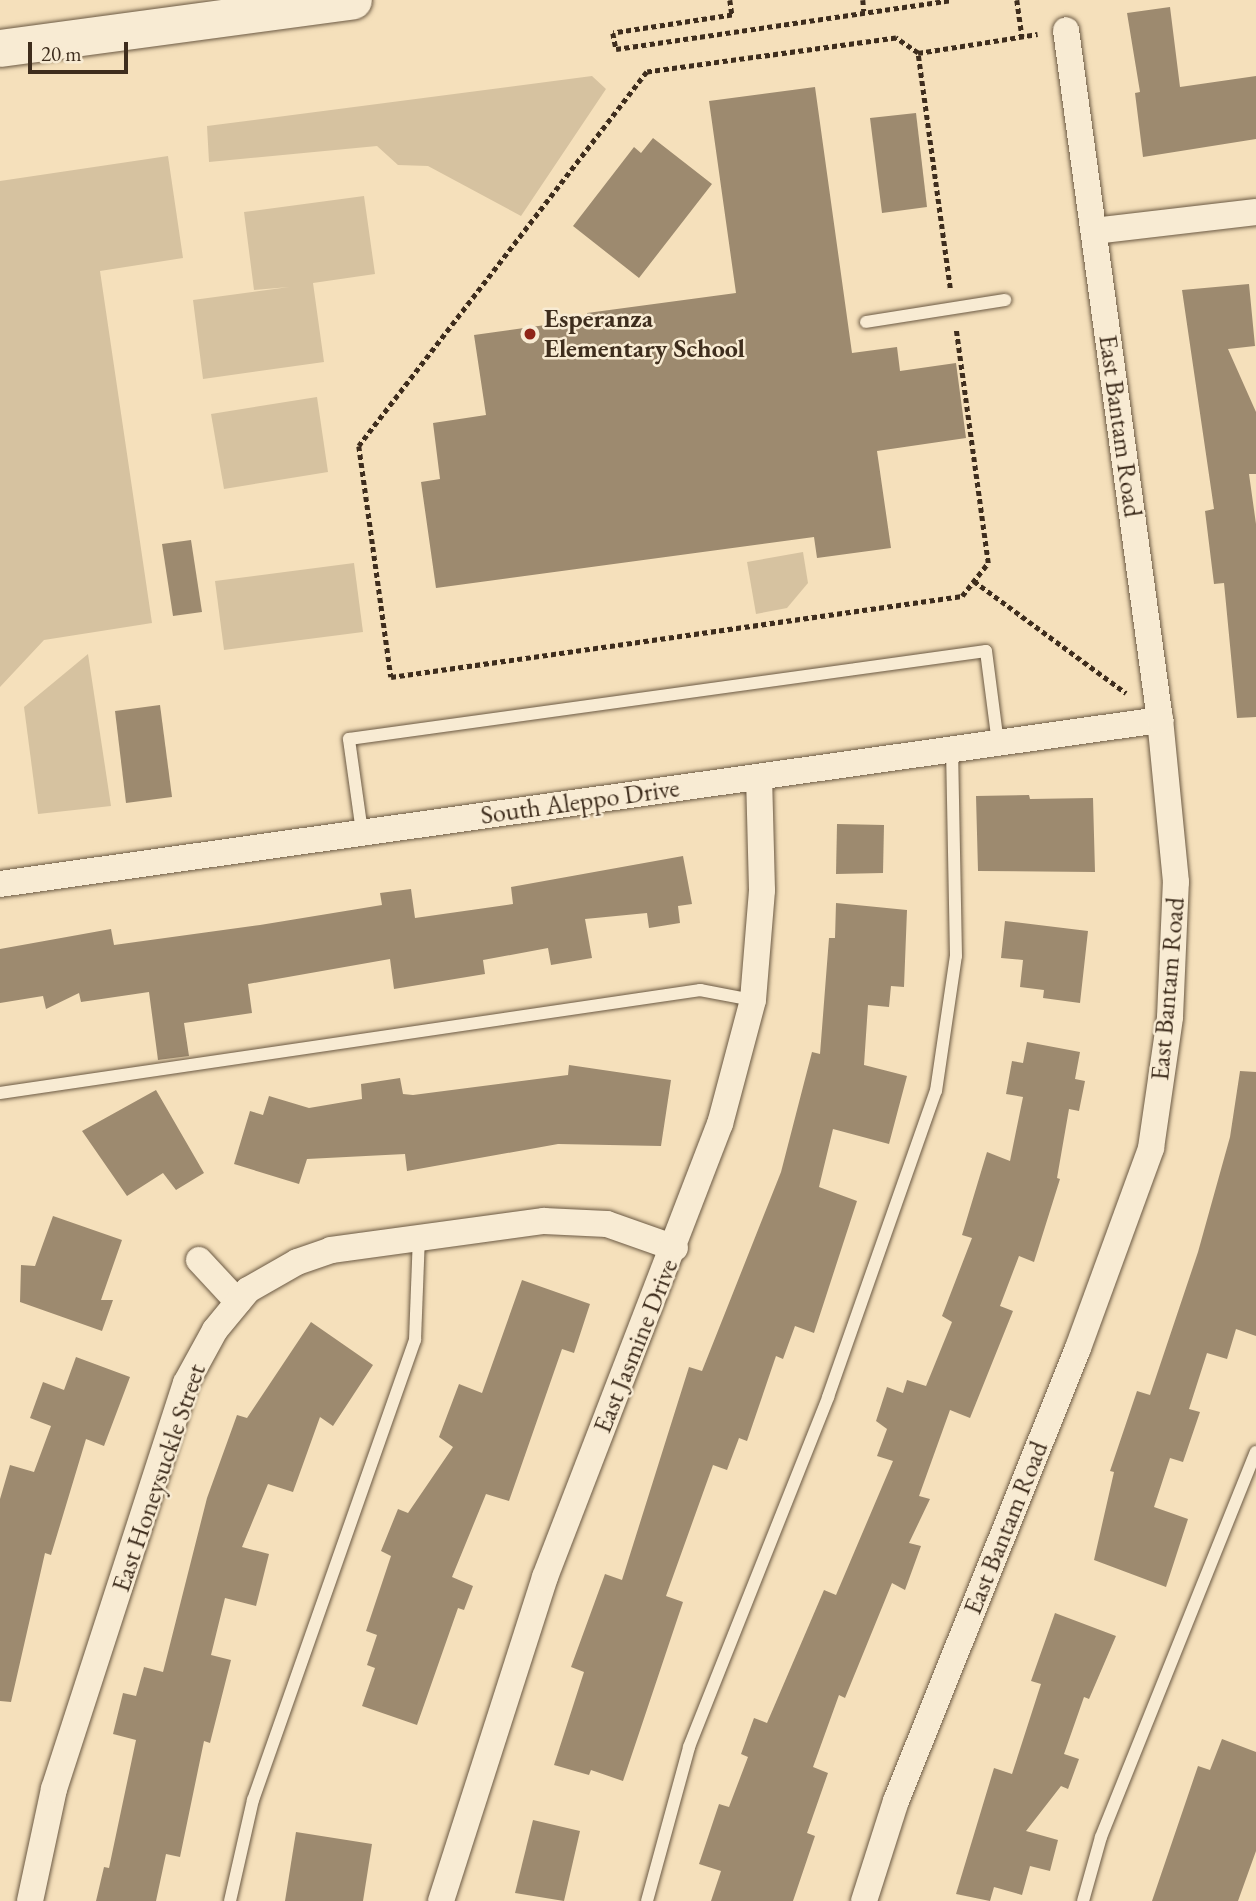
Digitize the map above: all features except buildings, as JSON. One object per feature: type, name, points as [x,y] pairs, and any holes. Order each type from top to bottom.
[{"type":"main road","points":[[0,48],[353,0]]},
{"type":"street","name":"East Bantam Road","points":[[864,1901],[896,1801],[1078,1348],[1151,1148],[1170,1017],[1176,882],[1160,720],[1066,30]]},
{"type":"street","points":[[1094,231],[1256,212]]},
{"type":"street","name":"South Aleppo Drive","points":[[0,884],[1160,720]]},
{"type":"street","name":"East Jasmine Drive","points":[[441,1901],[545,1577],[675,1248],[720,1124],[753,1000],[762,890],[759,776]]},
{"type":"street","name":"East Honeysuckle Street","points":[[30,1901],[54,1789],[186,1383],[215,1330],[248,1290],[320,1254],[419,1237],[544,1221],[607,1224],[675,1248]]},
{"type":"street","points":[[199,1260],[239,1302]]},
{"type":"lane","points":[[866,322],[1005,300]]},
{"type":"lane","points":[[362,832],[349,739],[391,733],[986,651],[998,744]]},
{"type":"lane","points":[[648,1901],[689,1747],[828,1397],[936,1091],[956,956],[952,750]]},
{"type":"lane","points":[[0,1093],[700,990],[753,1000]]},
{"type":"lane","points":[[230,1901],[253,1800],[415,1340],[419,1237]]},
{"type":"lane","points":[[1083,1901],[1101,1837],[1256,1452]]},
{"type":"path","points":[[730,0],[732,15],[613,33],[616,49],[950,0]]},
{"type":"path","points":[[863,0],[864,12]]},
{"type":"path","points":[[1017,0],[1022,37]]},
{"type":"path","points":[[918,53],[988,564],[962,596],[391,677],[359,446],[647,72],[896,38],[918,53],[1066,30]]},
{"type":"path","points":[[974,580],[1160,720]]},
{"type":"shaded area","points":[[592,76],[606,89],[521,216],[428,166],[398,165],[377,146],[209,162],[207,126]]},
{"type":"shaded area","points":[[168,156],[183,258],[100,271],[152,623],[44,640],[0,687],[0,181]]},
{"type":"shaded area","points":[[364,196],[375,274],[313,283],[324,362],[203,379],[193,300],[289,287],[254,290],[244,212]]},
{"type":"shaded area","points":[[317,397],[328,472],[224,489],[211,414]]},
{"type":"shaded area","points":[[803,552],[808,583],[787,608],[756,614],[747,562]]},
{"type":"shaded area","points":[[354,563],[363,632],[224,650],[215,581]]},
{"type":"shaded area","points":[[88,654],[111,806],[38,814],[24,707]]},
{"type":"place","name":"Esperanza Elementary School","points":[[530,334]]}]
